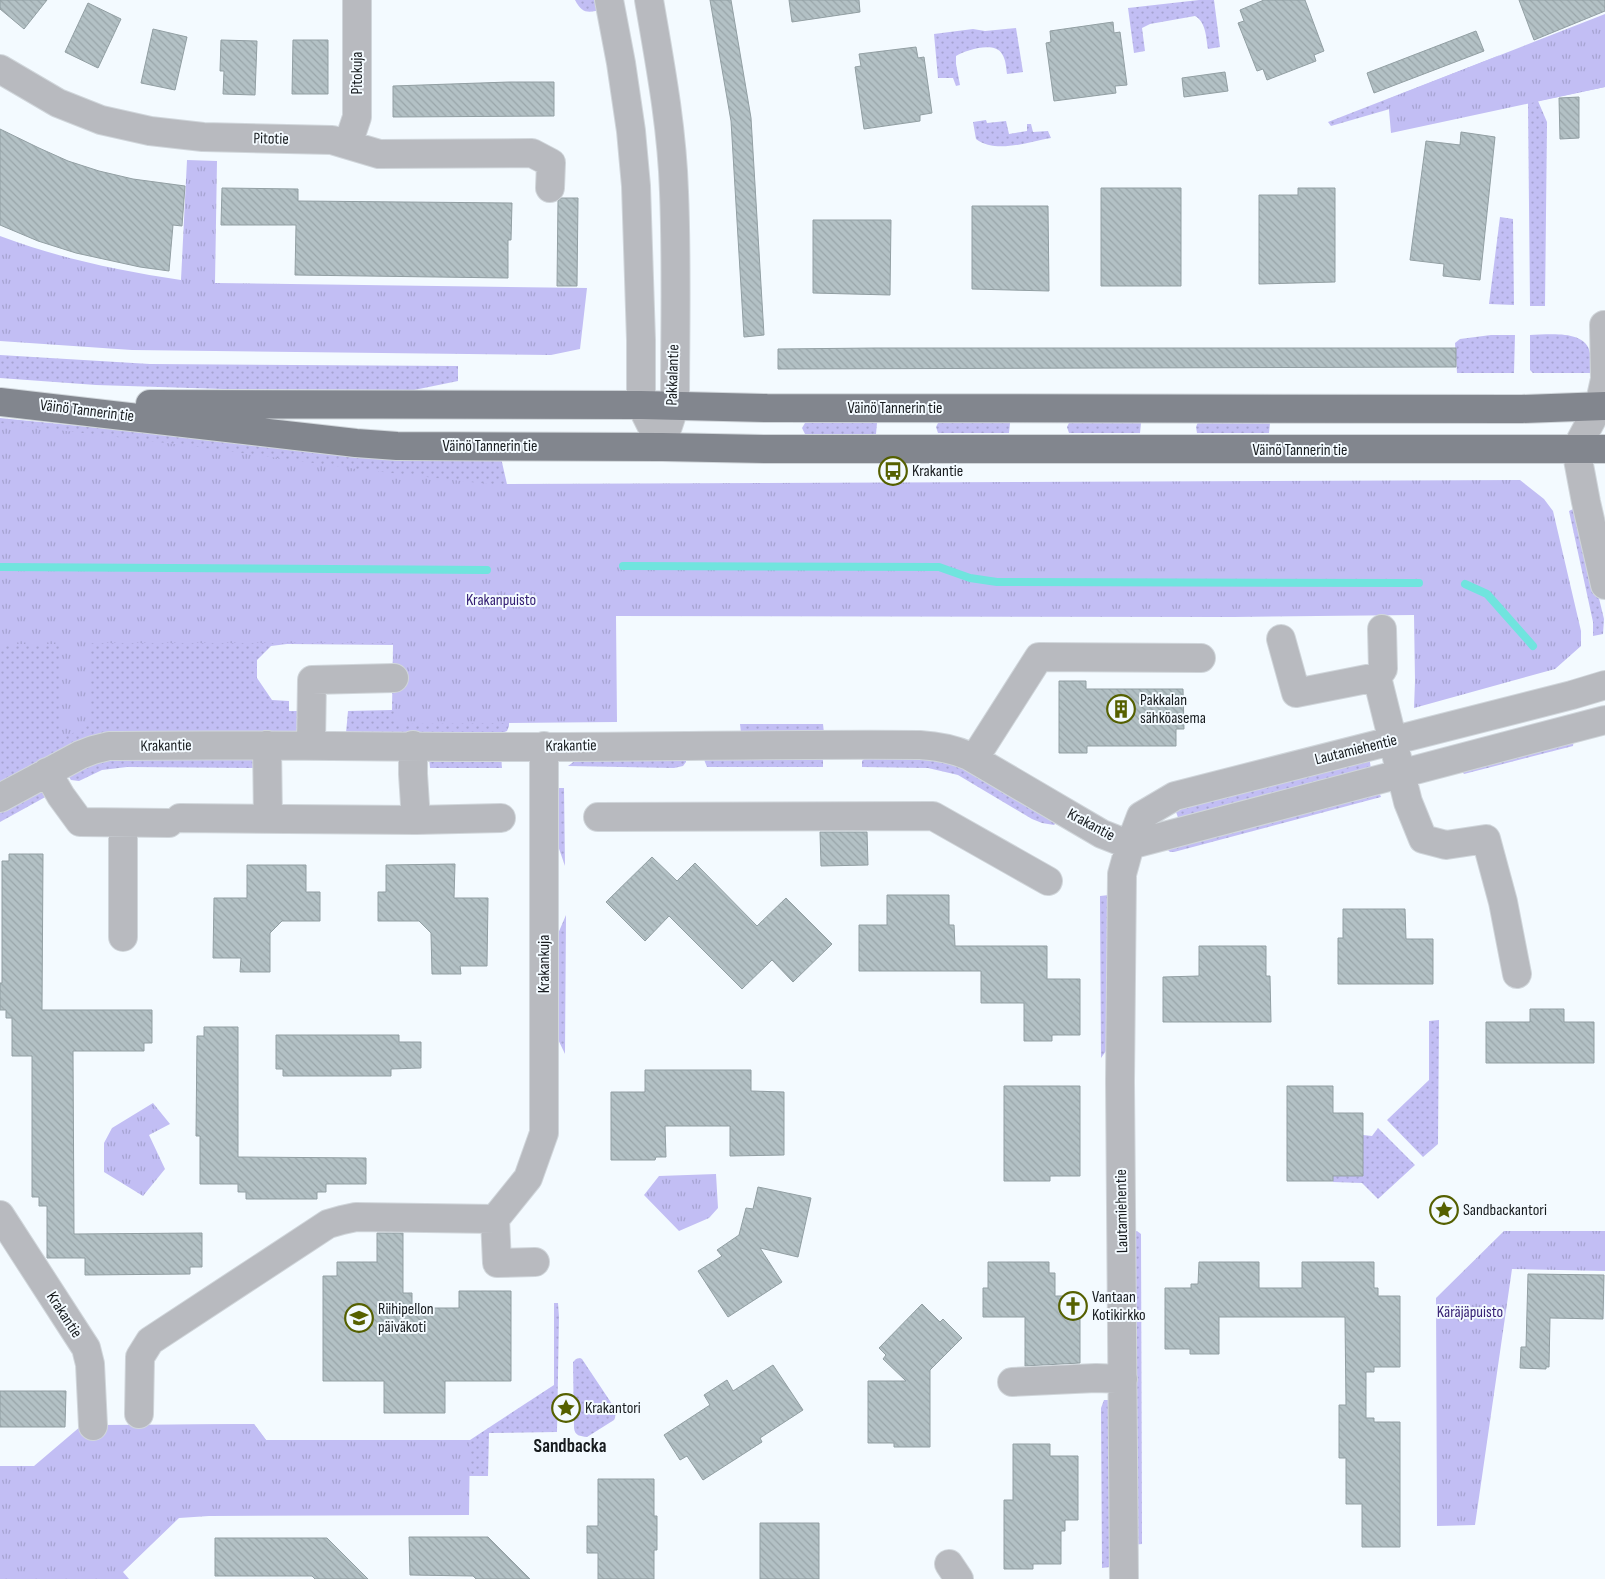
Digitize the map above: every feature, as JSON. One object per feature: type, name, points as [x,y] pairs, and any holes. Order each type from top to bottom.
[{"type":"main road","name":"Väinö Tannerin tie","points":[[13,403],[641,404],[767,408],[1522,409],[1603,414]]},
{"type":"main road","name":"Väinö Tannerin tie","points":[[13,403],[356,443],[397,446],[767,449],[1605,449]]},
{"type":"street","name":"Pitokuja","points":[[348,144],[357,117],[356,0]]},
{"type":"street","name":"Pakkalantie","points":[[609,0],[618,44],[631,131],[636,186],[641,404],[662,447]]},
{"type":"street","name":"Pakkalantie","points":[[649,0],[660,56],[674,191],[675,405],[662,447]]},
{"type":"street","name":"Pitotie","points":[[0,69],[58,103],[101,120],[150,132],[203,137],[332,140],[379,154],[532,153],[550,176]]},
{"type":"street","points":[[1604,325],[1605,379],[1603,414],[1576,449],[1605,585]]},
{"type":"street","points":[[1281,639],[1296,693],[1377,677],[1383,669],[1382,629]]},
{"type":"street","points":[[974,758],[1039,657],[1201,658]]},
{"type":"street","points":[[1377,677],[1408,802],[1423,839],[1446,845],[1486,840],[1503,902],[1517,974]]},
{"type":"street","points":[[311,745],[312,680],[394,678]]},
{"type":"street","name":"Lautamiehentie","points":[[1124,1579],[1120,1082],[1122,874],[1140,816],[1176,796],[1605,685]]},
{"type":"street","points":[[1130,844],[1605,720]]},
{"type":"street","points":[[267,745],[268,819]]},
{"type":"street","name":"Krakantie","points":[[0,798],[86,752],[109,746],[920,745],[952,749],[974,758],[1102,834],[1130,844]]},
{"type":"street","points":[[413,746],[416,820]]},
{"type":"street","name":"Krakankuja","points":[[495,1219],[528,1178],[544,1133],[544,746]]},
{"type":"street","points":[[47,772],[61,796],[80,822],[123,824],[174,820],[501,818]]},
{"type":"street","points":[[598,817],[933,816],[1048,881]]},
{"type":"street","points":[[123,824],[123,937]]},
{"type":"street","name":"Krakantie","points":[[0,1215],[86,1348],[90,1364],[93,1426]]},
{"type":"street","points":[[139,1414],[140,1356],[150,1341],[328,1224],[356,1218],[495,1219],[497,1263],[535,1262]]},
{"type":"street","points":[[1012,1382],[1096,1378],[1123,1379]]},
{"type":"green space","points":[[575,0],[600,0],[603,10],[583,10]]},
{"type":"green space","points":[[1214,0],[1220,47],[1208,49],[1203,26],[1195,16],[1150,24],[1142,28],[1145,51],[1134,53],[1128,8]]},
{"type":"green space","points":[[1605,14],[1605,87],[1391,133],[1388,99]]},
{"type":"green space","points":[[1016,28],[1023,72],[1007,74],[1002,54],[998,50],[987,47],[966,51],[956,56],[960,85],[956,86],[953,78],[938,78],[934,34],[973,29],[985,31]]},
{"type":"green space","points":[[1500,55],[1414,102],[1331,126],[1328,122]]},
{"type":"green space","points":[[1530,86],[1605,87],[1538,101],[1547,122],[1545,306],[1530,306],[1528,103]]},
{"type":"green space","points":[[986,120],[987,123],[1006,121],[1009,134],[1027,131],[1027,124],[1031,124],[1033,132],[1048,131],[1051,138],[1012,146],[993,146],[976,139],[973,122]]},
{"type":"green space","points":[[187,160],[217,161],[215,283],[587,288],[580,349],[551,355],[132,350],[0,341],[0,236],[44,251],[89,263],[181,280]]},
{"type":"green space","points":[[1500,217],[1513,219],[1514,305],[1489,304]]},
{"type":"green space","points":[[1555,334],[1581,340],[1587,345],[1590,353],[1590,373],[1533,373],[1530,370],[1530,335]]},
{"type":"green space","points":[[1491,335],[1515,335],[1514,373],[1457,373],[1455,343],[1460,339]]},
{"type":"green space","points":[[0,355],[150,364],[458,366],[458,381],[414,390],[223,389],[96,385],[0,378]]},
{"type":"green space","points":[[0,418],[190,437],[501,458],[511,502],[509,726],[507,731],[502,733],[346,733],[348,711],[392,710],[393,645],[287,644],[271,646],[257,660],[257,678],[272,700],[289,701],[289,711],[300,711],[301,728],[296,735],[131,733],[0,784]]},
{"type":"green space","points":[[1198,422],[1270,423],[1269,433],[1197,433],[1196,427]]},
{"type":"green space","name":"Krakanpuisto","points":[[0,423],[488,484],[1520,480],[1544,499],[1553,511],[1581,631],[1581,646],[1555,669],[1414,708],[1414,615],[1233,617],[616,616],[617,722],[394,724],[393,643],[90,643],[89,725],[59,740],[59,644],[0,644]]},
{"type":"green space","points":[[805,423],[877,423],[876,434],[805,434],[802,428]]},
{"type":"green space","points":[[938,423],[1010,423],[1009,433],[938,433],[936,427]]},
{"type":"green space","points":[[1069,423],[1141,423],[1140,433],[1069,433],[1067,427]]},
{"type":"green space","points":[[1577,507],[1604,619],[1603,634],[1593,636],[1593,622],[1569,511]]},
{"type":"green space","points":[[740,724],[823,724],[824,733],[741,733]]},
{"type":"green space","points":[[1574,739],[1573,746],[1464,774],[1462,771]]},
{"type":"green space","points":[[1369,754],[1371,770],[1179,820],[1176,812],[1177,807]]},
{"type":"green space","points":[[823,756],[823,767],[707,767],[703,757]]},
{"type":"green space","points":[[929,756],[961,764],[1058,821],[1054,825],[1032,819],[958,775],[928,768],[862,767],[862,761],[866,757]]},
{"type":"green space","points":[[253,757],[253,768],[127,767],[102,770],[79,781],[71,780],[67,774],[107,758]]},
{"type":"green space","points":[[429,757],[501,757],[502,768],[430,768]]},
{"type":"green space","points":[[686,757],[686,762],[683,766],[674,768],[568,766],[576,760]]},
{"type":"green space","points":[[44,785],[49,795],[0,822],[0,809]]},
{"type":"green space","points":[[1377,787],[1381,797],[1174,852],[1170,852],[1167,849]]},
{"type":"green space","points":[[555,788],[564,788],[565,866],[556,840]]},
{"type":"green space","points":[[1109,895],[1108,1048],[1101,1058],[1100,896]]},
{"type":"green space","points":[[566,915],[565,1054],[554,1031],[554,943]]},
{"type":"green space","points":[[1439,1020],[1438,1144],[1423,1157],[1387,1120],[1429,1080],[1429,1021]]},
{"type":"green space","points":[[153,1103],[170,1124],[149,1135],[165,1169],[143,1196],[104,1172],[104,1143],[112,1128]]},
{"type":"green space","points":[[1378,1128],[1415,1165],[1378,1199],[1362,1183],[1333,1182],[1333,1176],[1363,1176],[1363,1135],[1372,1136]]},
{"type":"green space","points":[[716,1174],[718,1208],[709,1218],[679,1231],[644,1195],[659,1176]]},
{"type":"green space","points":[[1137,1231],[1141,1234],[1142,1544],[1132,1545],[1133,1232]]},
{"type":"green space","name":"Käräjäpuisto","points":[[1504,1231],[1605,1231],[1605,1271],[1512,1269],[1475,1525],[1437,1526],[1436,1298]]},
{"type":"green space","points":[[554,1303],[558,1303],[559,1317],[557,1432],[489,1433],[488,1476],[117,1475],[99,1425],[254,1424],[266,1440],[470,1440],[554,1385]]},
{"type":"green space","points":[[580,1358],[616,1410],[614,1420],[587,1437],[577,1434],[574,1428],[573,1362]]},
{"type":"green space","points":[[1104,1400],[1110,1400],[1110,1567],[1102,1568],[1101,1408]]},
{"type":"green space","points":[[254,1424],[266,1440],[470,1440],[469,1515],[209,1516],[179,1518],[123,1572],[129,1579],[0,1579],[0,1466],[34,1466],[81,1426]]},
{"type":"building","points":[[0,0],[47,0],[24,29],[0,9]]},
{"type":"building","points":[[710,0],[731,0],[751,118],[764,335],[744,337],[731,121]]},
{"type":"building","points":[[789,0],[859,0],[860,12],[792,22]]},
{"type":"building","points":[[1264,0],[1305,0],[1324,51],[1314,55],[1316,61],[1267,80],[1263,69],[1257,71],[1238,23],[1244,21],[1240,10]]},
{"type":"building","points":[[1519,0],[1605,0],[1605,11],[1534,40]]},
{"type":"building","points":[[88,3],[121,19],[98,68],[65,52]]},
{"type":"building","points":[[1113,22],[1114,33],[1120,32],[1127,85],[1115,86],[1116,93],[1054,101],[1046,43],[1051,42],[1050,31]]},
{"type":"building","points":[[153,29],[187,37],[175,90],[141,83]]},
{"type":"building","points":[[1476,31],[1484,51],[1374,93],[1367,73]]},
{"type":"building","points":[[221,40],[257,41],[255,95],[223,94],[224,71],[220,71]]},
{"type":"building","points":[[293,40],[328,40],[328,94],[292,94]]},
{"type":"building","points":[[916,47],[918,58],[924,57],[932,113],[920,115],[920,121],[864,129],[855,67],[861,66],[859,54]]},
{"type":"building","points":[[1225,72],[1228,91],[1184,97],[1182,78]]},
{"type":"building","points":[[554,82],[554,116],[393,117],[393,86]]},
{"type":"building","points":[[1579,97],[1579,138],[1560,139],[1559,98]]},
{"type":"building","points":[[0,129],[68,161],[99,171],[133,179],[185,186],[182,226],[173,225],[169,271],[140,267],[76,253],[38,241],[0,225]]},
{"type":"building","points":[[1461,132],[1495,137],[1480,280],[1443,276],[1444,264],[1410,260],[1426,141],[1460,145]]},
{"type":"building","points":[[222,188],[298,189],[298,201],[512,203],[511,240],[508,240],[508,278],[295,275],[296,225],[221,225]]},
{"type":"building","points":[[1101,188],[1181,188],[1181,286],[1101,286]]},
{"type":"building","points":[[1298,188],[1335,188],[1335,282],[1259,284],[1259,195],[1298,195]]},
{"type":"building","points":[[561,198],[578,198],[577,286],[557,286],[558,201]]},
{"type":"building","points":[[972,206],[1048,206],[1049,291],[972,289]]},
{"type":"building","points":[[813,220],[891,220],[890,295],[813,293]]},
{"type":"building","points":[[1456,348],[1456,367],[778,369],[778,349]]},
{"type":"building","name":"Pakkalan sähköasema","points":[[1059,681],[1086,681],[1086,689],[1183,689],[1184,729],[1176,729],[1176,746],[1087,746],[1087,753],[1059,753]]},
{"type":"building","points":[[820,832],[867,832],[868,865],[821,866]]},
{"type":"building","points":[[9,854],[43,854],[42,1010],[152,1010],[152,1043],[144,1043],[144,1051],[73,1051],[74,1234],[202,1233],[202,1267],[190,1267],[190,1274],[85,1275],[85,1258],[47,1258],[47,1206],[39,1206],[39,1197],[32,1197],[32,1056],[12,1056],[12,1018],[6,1018],[6,1010],[0,1010],[0,983],[2,983],[2,861],[9,861]]},
{"type":"building","points":[[652,857],[677,881],[695,863],[757,926],[786,898],[832,944],[793,982],[772,960],[742,989],[669,916],[645,941],[606,902]]},
{"type":"building","points":[[455,864],[454,898],[488,898],[487,966],[460,966],[461,974],[432,974],[431,933],[419,921],[378,921],[378,892],[386,892],[386,865]]},
{"type":"building","points":[[247,865],[306,865],[306,892],[320,892],[320,921],[282,921],[270,933],[270,972],[240,972],[241,958],[213,958],[214,898],[247,898]]},
{"type":"building","points":[[887,895],[949,895],[949,925],[954,925],[955,946],[1047,946],[1047,979],[1080,979],[1080,1035],[1052,1035],[1052,1041],[1024,1041],[1024,1003],[981,1003],[981,971],[859,971],[859,925],[887,925]]},
{"type":"building","points":[[1343,909],[1405,909],[1406,939],[1433,939],[1433,984],[1338,984],[1338,938],[1343,938]]},
{"type":"building","points":[[1199,946],[1266,946],[1266,976],[1270,976],[1271,1022],[1163,1022],[1163,977],[1199,976]]},
{"type":"building","points":[[1530,1009],[1564,1009],[1564,1022],[1594,1022],[1594,1063],[1486,1063],[1486,1022],[1530,1022]]},
{"type":"building","points":[[204,1027],[238,1027],[238,1157],[366,1158],[366,1184],[326,1184],[326,1192],[317,1192],[317,1199],[246,1199],[246,1192],[238,1192],[238,1184],[200,1184],[200,1136],[196,1136],[197,1036],[204,1036]]},
{"type":"building","points":[[276,1035],[399,1035],[399,1042],[421,1042],[421,1068],[391,1069],[391,1076],[283,1076],[283,1069],[276,1069]]},
{"type":"building","points":[[645,1070],[751,1070],[751,1091],[784,1092],[784,1155],[730,1156],[730,1126],[665,1126],[666,1157],[656,1157],[655,1160],[611,1160],[611,1092],[645,1092]]},
{"type":"building","points":[[1004,1086],[1080,1086],[1080,1176],[1050,1176],[1050,1181],[1004,1181]]},
{"type":"building","points":[[1287,1086],[1333,1086],[1333,1113],[1363,1113],[1363,1176],[1333,1176],[1333,1181],[1287,1181]]},
{"type":"building","points":[[758,1187],[811,1198],[798,1257],[760,1248],[782,1282],[728,1317],[698,1271],[722,1256],[717,1250],[739,1235],[746,1208],[753,1209]]},
{"type":"building","points":[[377,1233],[403,1233],[403,1293],[412,1293],[412,1308],[459,1308],[459,1291],[511,1291],[511,1381],[445,1381],[445,1413],[384,1413],[384,1381],[323,1381],[323,1276],[337,1276],[337,1262],[377,1262]]},
{"type":"building","points":[[988,1262],[1049,1262],[1049,1273],[1055,1273],[1055,1296],[1069,1296],[1069,1300],[1080,1300],[1080,1363],[1025,1366],[1025,1317],[983,1317],[983,1288],[988,1288]]},
{"type":"building","points":[[1199,1262],[1259,1262],[1259,1288],[1302,1288],[1302,1262],[1374,1262],[1374,1288],[1378,1288],[1378,1296],[1400,1296],[1400,1367],[1374,1367],[1374,1372],[1366,1372],[1366,1418],[1374,1418],[1374,1422],[1400,1422],[1400,1547],[1362,1547],[1362,1504],[1346,1504],[1346,1458],[1339,1458],[1339,1405],[1346,1405],[1345,1317],[1219,1317],[1219,1354],[1190,1354],[1190,1349],[1165,1349],[1165,1288],[1191,1288],[1191,1284],[1198,1284]]},
{"type":"building","points":[[1528,1274],[1604,1275],[1603,1319],[1550,1318],[1549,1367],[1546,1367],[1546,1369],[1520,1368],[1521,1347],[1526,1347]]},
{"type":"building","points":[[922,1304],[940,1322],[943,1319],[962,1338],[930,1370],[930,1447],[894,1447],[894,1443],[868,1443],[868,1381],[906,1381],[883,1359],[886,1355],[879,1348]]},
{"type":"building","points":[[773,1365],[803,1410],[760,1438],[762,1442],[703,1480],[687,1456],[680,1460],[664,1435],[710,1405],[704,1395],[727,1380],[733,1391]]},
{"type":"building","points":[[0,1391],[66,1391],[65,1427],[0,1427]]},
{"type":"building","points":[[1013,1444],[1050,1444],[1050,1456],[1078,1456],[1078,1520],[1065,1520],[1065,1531],[1061,1531],[1061,1564],[1033,1564],[1033,1569],[1004,1569],[1004,1500],[1013,1500]]},
{"type":"building","points":[[598,1479],[654,1479],[654,1516],[657,1516],[657,1550],[654,1550],[654,1579],[598,1579],[598,1553],[587,1553],[587,1526],[598,1526]]},
{"type":"building","points":[[760,1523],[819,1523],[819,1579],[760,1579]]},
{"type":"building","points":[[409,1537],[488,1537],[530,1579],[476,1579],[473,1576],[410,1575]]},
{"type":"building","points":[[215,1538],[327,1538],[368,1579],[315,1579],[312,1576],[215,1576]]},
{"type":"waterway","points":[[623,566],[939,567],[970,578],[997,582],[1419,583]]},
{"type":"waterway","points":[[0,567],[487,570]]},
{"type":"waterway","points":[[1465,584],[1487,594],[1533,646]]},
{"type":"place","name":"Krakantie","points":[[893,471]]},
{"type":"place","name":"Pakkalan sähköasema","points":[[1121,709]]},
{"type":"place","name":"Sandbackantori","points":[[1444,1210]]},
{"type":"place","name":"Vantaan Kotikirkko","points":[[1073,1306]]},
{"type":"place","name":"Riihipellon päiväkoti","points":[[359,1318]]},
{"type":"place","name":"Krakantori","points":[[566,1408]]},
{"type":"district","name":"Sandbacka","points":[[570,1446]]}]
